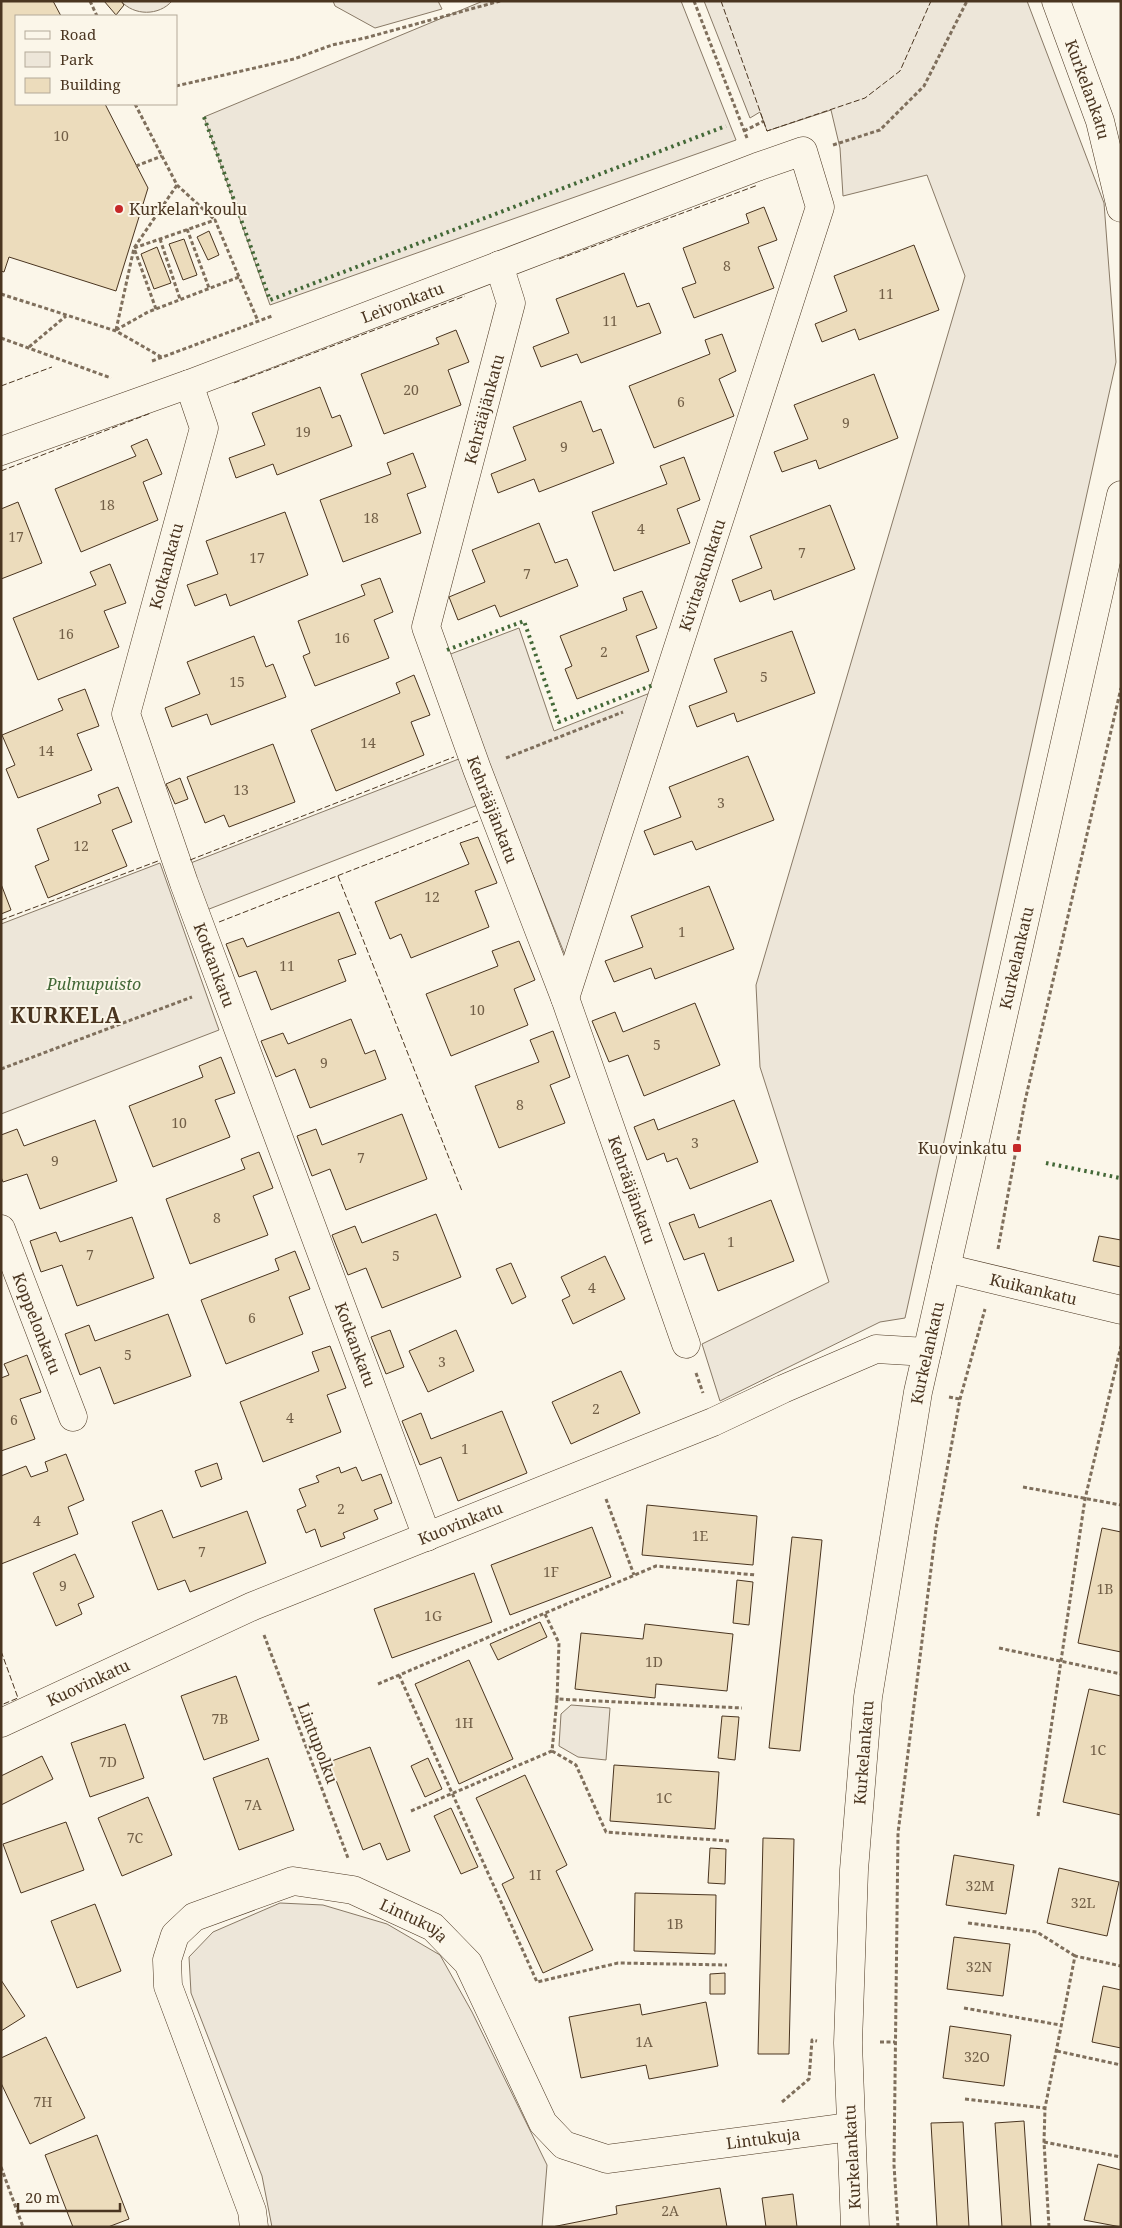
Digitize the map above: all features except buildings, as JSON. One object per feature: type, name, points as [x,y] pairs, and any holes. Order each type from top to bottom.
[{"type":"street","name":"Kurkelankatu","points":[[1056,1],[1100,121],[1121,208]]},
{"type":"street","name":"Leivonkatu","points":[[1,451],[189,384],[803,151]]},
{"type":"street","name":"Kivitaskunkatu","points":[[565,998],[820,207],[803,151]]},
{"type":"street","name":"Kehrääjänkatu","points":[[499,265],[511,303],[426,626],[477,769],[565,998],[686,1344]]},
{"type":"street","name":"Kotkankatu","points":[[189,384],[204,428],[126,714],[184,883],[427,1537]]},
{"type":"street","name":"Kurkelankatu","points":[[856,2227],[850,2127],[848,2043],[854,1870],[868,1697],[918,1392],[1121,495]]},
{"type":"street","name":"Koppelonkatu","points":[[1,1229],[73,1417]]},
{"type":"street","name":"Kuikankatu","points":[[946,1268],[1121,1310]]},
{"type":"street","name":"Kuovinkatu","points":[[1,1723],[253,1606],[713,1422],[783,1388],[876,1349],[927,1352]]},
{"type":"street","name":"Lintukuja","points":[[254,2227],[252,2211],[168,1986],[167,1960],[176,1935],[194,1917],[293,1881],[353,1890],[433,1927],[468,1963],[543,2123],[564,2146],[607,2159],[850,2127]]},
{"type":"path","points":[[90,1],[97,15]]},
{"type":"path","points":[[178,86],[294,59],[332,45],[500,1]]},
{"type":"path","points":[[694,1],[757,167]]},
{"type":"path","points":[[803,151],[880,130],[924,86],[967,1]]},
{"type":"path","points":[[136,105],[177,185],[215,220],[258,321]]},
{"type":"path","points":[[744,131],[764,121]]},
{"type":"path","points":[[136,166],[162,156]]},
{"type":"path","points":[[116,331],[134,248],[177,185]]},
{"type":"path","points":[[134,248],[215,220]]},
{"type":"path","points":[[186,230],[209,288]]},
{"type":"path","points":[[160,239],[180,299]]},
{"type":"path","points":[[134,248],[156,309]]},
{"type":"path","points":[[116,331],[156,309],[239,277]]},
{"type":"path","points":[[1,294],[116,331],[162,357],[189,384]]},
{"type":"path","points":[[29,347],[67,315]]},
{"type":"path","points":[[1,338],[113,379]]},
{"type":"path","points":[[898,2227],[894,2165],[898,1833],[936,1529],[960,1399],[992,1280],[1025,1101],[1121,688]]},
{"type":"path","points":[[477,769],[663,696]]},
{"type":"path","points":[[1,1069],[223,985]]},
{"type":"path","points":[[686,1344],[713,1422]]},
{"type":"path","points":[[1038,1816],[1085,1499],[1121,1346]]},
{"type":"path","points":[[1023,1487],[1121,1505]]},
{"type":"path","points":[[606,1498],[634,1576]]},
{"type":"path","points":[[378,1684],[656,1566],[756,1575]]},
{"type":"path","name":"Lintupolku","points":[[253,1606],[351,1866],[353,1890]]},
{"type":"path","points":[[545,1614],[559,1643],[557,1699],[552,1751]]},
{"type":"path","points":[[999,1648],[1121,1674]]},
{"type":"path","points":[[399,1675],[537,1982],[618,1963],[728,1965]]},
{"type":"path","points":[[557,1699],[742,1708]]},
{"type":"path","points":[[411,1811],[552,1751]]},
{"type":"path","points":[[552,1751],[576,1765],[606,1832],[729,1841]]},
{"type":"path","points":[[968,1923],[1037,1932],[1075,1956],[1121,1966]]},
{"type":"path","points":[[1049,2227],[1044,2142],[1045,2108],[1075,1956]]},
{"type":"path","points":[[964,2008],[1060,2025]]},
{"type":"path","points":[[776,2105],[785,2101],[809,2079],[812,2040],[848,2043]]},
{"type":"path","points":[[1057,2051],[1121,2065]]},
{"type":"path","points":[[965,2099],[1045,2108]]},
{"type":"path","points":[[1044,2142],[1121,2157]]},
{"type":"path","points":[[1,2167],[23,2227]]},
{"type":"green space","points":[[121,1],[172,1],[167,6],[154,12],[139,12],[126,6]]},
{"type":"green space","points":[[333,1],[438,1],[442,9],[375,28],[335,6]]},
{"type":"green space","points":[[483,1],[681,1],[736,140],[270,305],[204,117]]},
{"type":"green space","points":[[704,1],[1027,1],[1104,203],[1116,362],[905,1318],[880,1322],[720,1401],[702,1344],[829,1282],[760,1067],[756,985],[965,276],[927,175],[843,196],[840,148],[831,110],[767,131],[760,112],[750,118]]},
{"type":"green space","points":[[519,628],[554,731],[650,693],[565,955],[501,796],[204,911],[188,864],[482,750],[448,655]]},
{"type":"green space","name":"Pulmupuisto","points":[[160,863],[219,1030],[1,1114],[1,924]]},
{"type":"green space","points":[[571,1705],[610,1708],[606,1760],[578,1757],[559,1746],[561,1714]]},
{"type":"green space","points":[[280,1903],[323,1905],[387,1924],[440,1955],[472,2012],[547,2165],[542,2227],[272,2227],[262,2176],[191,1993],[189,1957],[213,1932]]},
{"type":"hedge","points":[[204,117],[270,300],[726,126]]},
{"type":"hedge","points":[[447,650],[524,621],[559,722],[653,685]]},
{"type":"hedge","points":[[1046,1163],[1120,1178]]},
{"type":"fence","points":[[721,1],[767,131],[865,98],[900,71],[931,1]]},
{"type":"fence","points":[[559,259],[758,185]]},
{"type":"fence","points":[[234,383],[465,296]]},
{"type":"fence","points":[[1,386],[52,367]]},
{"type":"fence","points":[[1,471],[151,413]]},
{"type":"fence","points":[[190,860],[454,757]]},
{"type":"fence","points":[[219,922],[478,821]]},
{"type":"fence","points":[[1,920],[158,861]]},
{"type":"fence","points":[[338,876],[462,1191]]},
{"type":"fence","points":[[1,1651],[18,1698],[1,1705]]},
{"type":"place","name":"Kurkelan koulu","points":[[119,209]]},
{"type":"place","name":"Kuovinkatu","points":[[1017,1148]]},
{"type":"district","name":"KURKELA","points":[[66,1015]]}]
